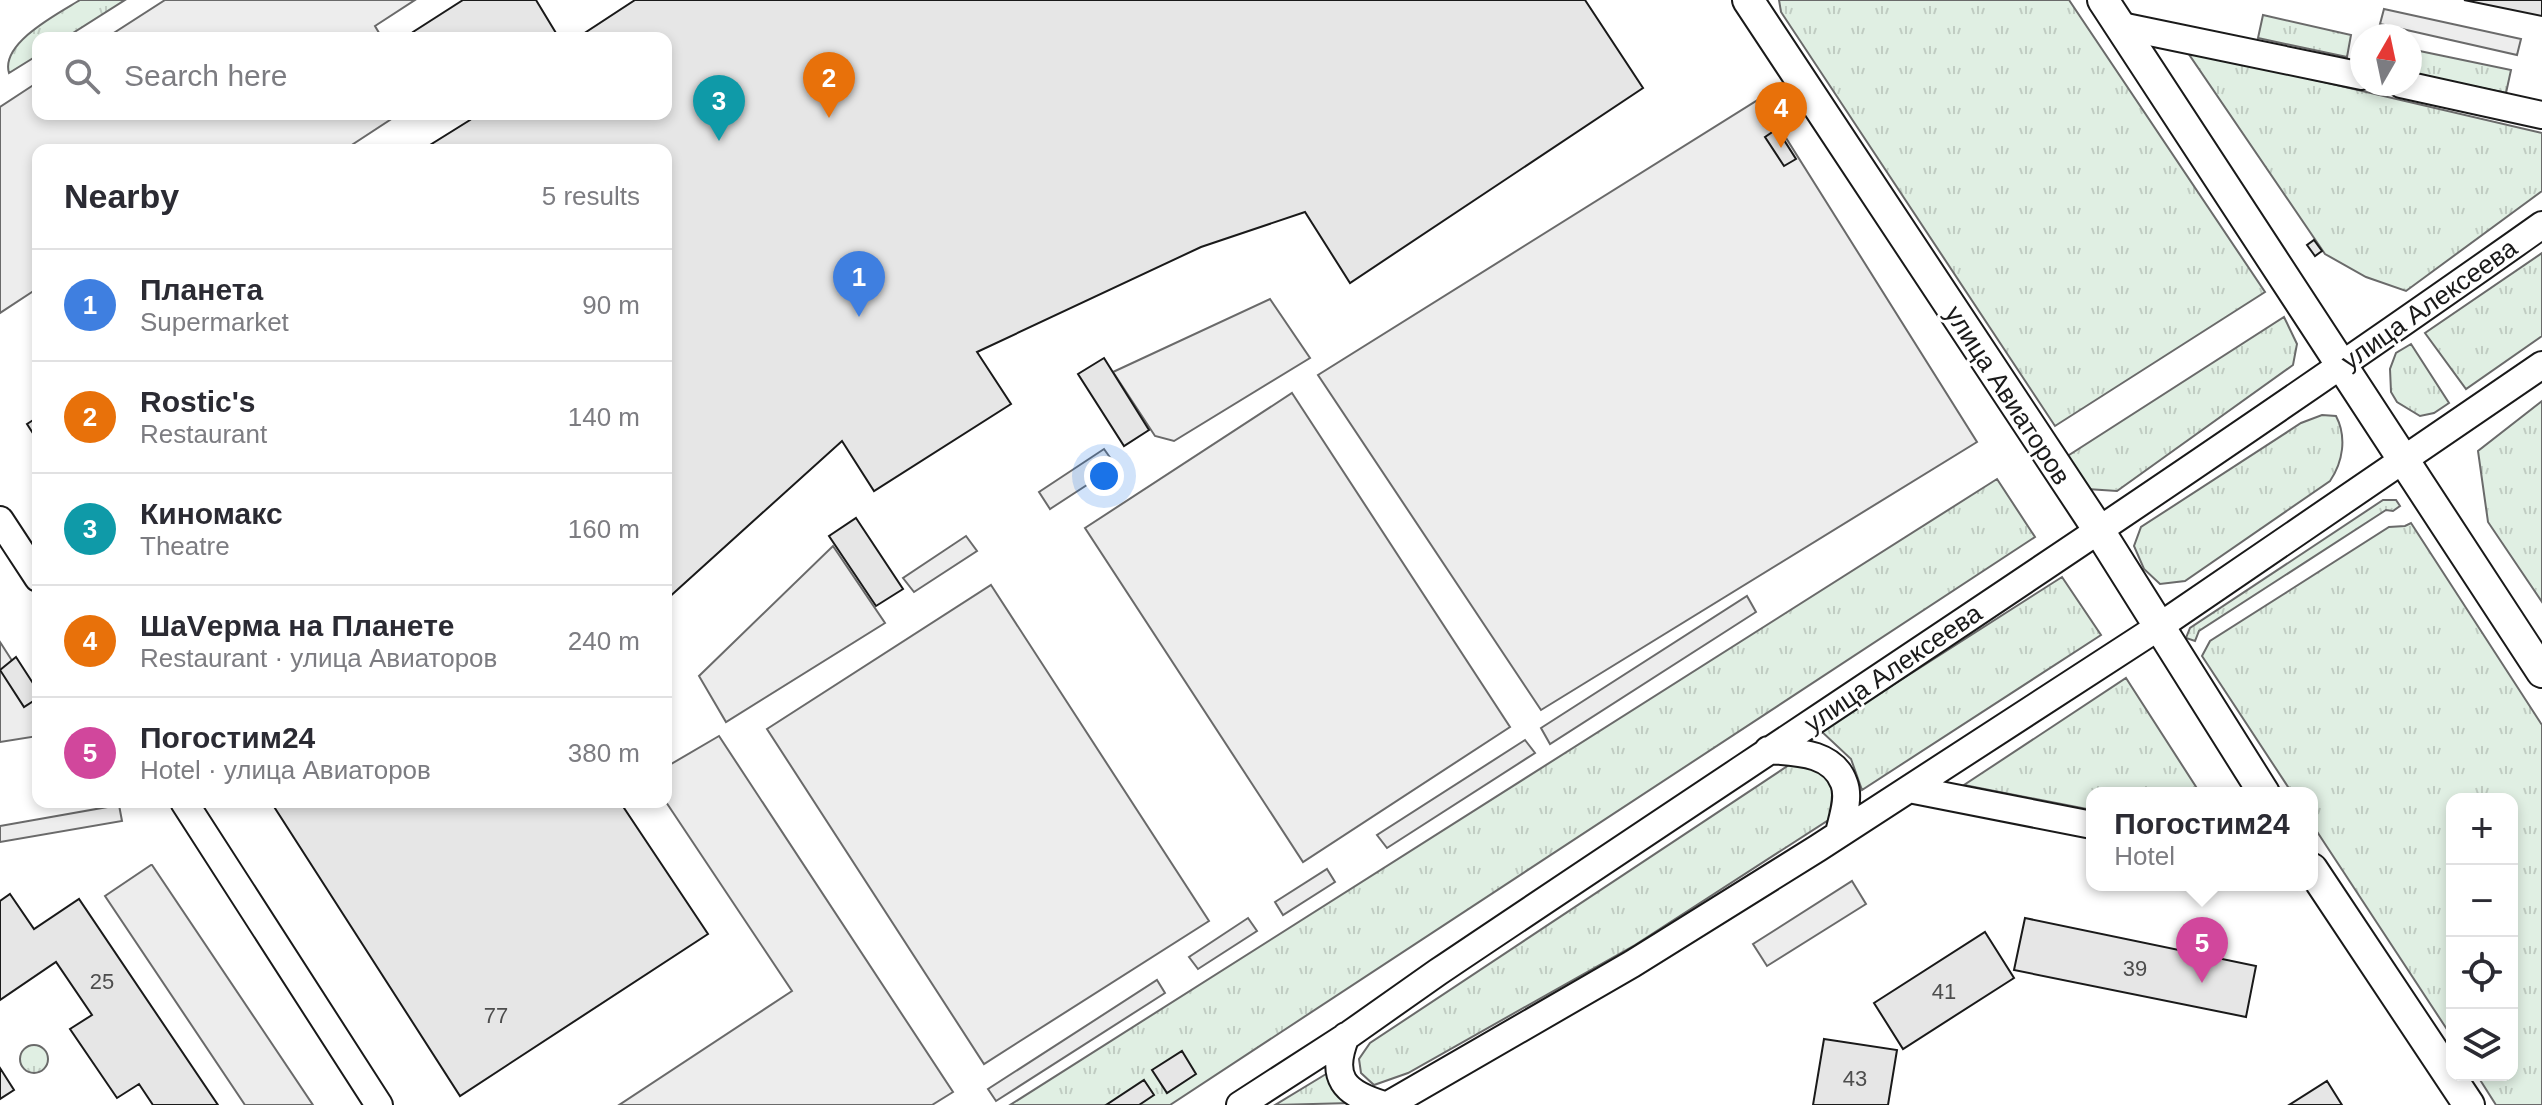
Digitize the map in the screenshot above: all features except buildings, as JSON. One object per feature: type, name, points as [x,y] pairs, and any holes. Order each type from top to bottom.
[{"type":"main road","points":[[2103,0],[2542,672]]},
{"type":"main road","name":"улица Авиаторов","points":[[1758,8],[2098,529],[2260,787]]},
{"type":"main road","points":[[2318,878],[2469,1105]]},
{"type":"street","points":[[2121,26],[2350,74]]},
{"type":"street","points":[[2422,89],[2542,115]]},
{"type":"street","name":"улица Алексеева","points":[[1240,1105],[2341,366],[2542,225]]},
{"type":"street","points":[[1346,1036],[1338,1056],[1340,1077],[1350,1092],[1386,1105],[1632,964],[1909,789],[2160,626],[2542,365]]},
{"type":"street","points":[[0,520],[32,569]]},
{"type":"street","points":[[1768,750],[1798,752],[1822,758],[1836,772],[1844,784],[1845,801],[1839,833]]},
{"type":"street","points":[[1909,789],[2086,824]]},
{"type":"street","points":[[188,808],[379,1105]]},
{"type":"green space","points":[[80,0],[125,0],[74,32],[32,32],[32,59],[9,73],[13,51],[33,30]]},
{"type":"green space","points":[[1779,0],[2069,0],[2265,292],[2055,426],[1781,12]]},
{"type":"green space","points":[[2263,15],[2350,35],[2347,57],[2258,38]]},
{"type":"green space","points":[[2186,50],[2350,88],[2350,96],[2383,96],[2542,133],[2542,191],[2406,291],[2366,277],[2325,254]]},
{"type":"green space","points":[[2422,51],[2511,70],[2506,93],[2422,76]]},
{"type":"green space","points":[[2542,253],[2542,336],[2466,389],[2425,333]]},
{"type":"green space","points":[[2284,317],[2297,344],[2293,365],[2117,491],[2087,489],[2066,457]]},
{"type":"green space","points":[[2411,344],[2449,403],[2434,413],[2420,416],[2397,402],[2391,392],[2390,369],[2396,353]]},
{"type":"green space","points":[[2542,401],[2542,602],[2488,522],[2478,451]]},
{"type":"green space","points":[[2322,415],[2336,416],[2342,432],[2341,458],[2330,481],[2185,581],[2160,584],[2144,569],[2134,546],[2141,527],[2301,423]]},
{"type":"green space","points":[[1997,479],[2035,537],[1170,1105],[1010,1105]]},
{"type":"green space","points":[[2383,500],[2396,500],[2400,506],[2393,511],[2386,510],[2199,631],[2195,641],[2186,638],[2190,628]]},
{"type":"green space","points":[[2411,523],[2542,725],[2542,1105],[2496,1105],[2481,1081],[2518,1081],[2518,793],[2446,793],[2446,1028],[2318,833],[2318,787],[2288,787],[2202,656],[2210,641],[2389,527]]},
{"type":"green space","points":[[2062,577],[2101,635],[1862,790],[1851,759],[1821,731]]},
{"type":"green space","points":[[2126,678],[2196,787],[2086,787],[2086,809],[1964,785]]},
{"type":"green space","points":[[1815,763],[1828,776],[1834,788],[1830,819],[1635,945],[1408,1073],[1374,1085],[1361,1073],[1359,1059],[1370,1043],[1789,765]]},
{"type":"green space","points":[[34,1045],[44,1049],[48,1059],[44,1069],[34,1073],[24,1069],[20,1059],[24,1049]]},
{"type":"green space","points":[[1331,1071],[1351,1103],[1275,1105]]},
{"type":"shaded area","points":[[165,0],[415,0],[375,26],[378,32],[115,32]]},
{"type":"shaded area","points":[[2384,9],[2521,39],[2517,55],[2422,34],[2422,24],[2380,24]]},
{"type":"shaded area","points":[[32,86],[32,120],[390,120],[353,144],[32,144],[32,292],[0,313],[0,107]]},
{"type":"shaded area","points":[[1761,98],[1977,442],[1541,710],[1318,375]]},
{"type":"shaded area","points":[[1270,299],[1310,358],[1174,441],[1155,436],[1113,372]]},
{"type":"shaded area","points":[[1292,393],[1510,727],[1303,862],[1085,528]]},
{"type":"shaded area","points":[[1104,449],[1116,466],[1050,509],[1039,492]]},
{"type":"shaded area","points":[[966,536],[977,551],[914,592],[903,578]]},
{"type":"shaded area","points":[[833,546],[885,623],[726,722],[699,676]]},
{"type":"shaded area","points":[[991,585],[1209,921],[984,1064],[767,729]]},
{"type":"shaded area","points":[[1747,596],[1756,612],[1550,744],[1541,728]]},
{"type":"shaded area","points":[[0,642],[32,692],[32,737],[0,742]]},
{"type":"shaded area","points":[[719,736],[953,1092],[932,1105],[619,1105],[792,991],[670,808],[672,763]]},
{"type":"shaded area","points":[[1525,740],[1535,753],[1387,848],[1377,835]]},
{"type":"shaded area","points":[[102,808],[120,808],[122,821],[0,842],[0,826]]},
{"type":"shaded area","points":[[152,865],[313,1105],[245,1105],[105,896]]},
{"type":"shaded area","points":[[1327,869],[1335,882],[1283,915],[1275,902]]},
{"type":"shaded area","points":[[1852,881],[1866,904],[1767,966],[1753,944]]},
{"type":"shaded area","points":[[1248,918],[1257,931],[1198,969],[1189,957]]},
{"type":"shaded area","points":[[1157,980],[1165,993],[996,1101],[988,1089]]},
{"type":"place","name":"Rostic's","points":[[829,118]]},
{"type":"place","name":"Киномакс","points":[[719,141]]},
{"type":"place","name":"ШаVерма на Планете","points":[[1781,148]]},
{"type":"place","name":"Планета","points":[[859,317]]},
{"type":"place","name":"Погостим24","points":[[2202,983]]}]
